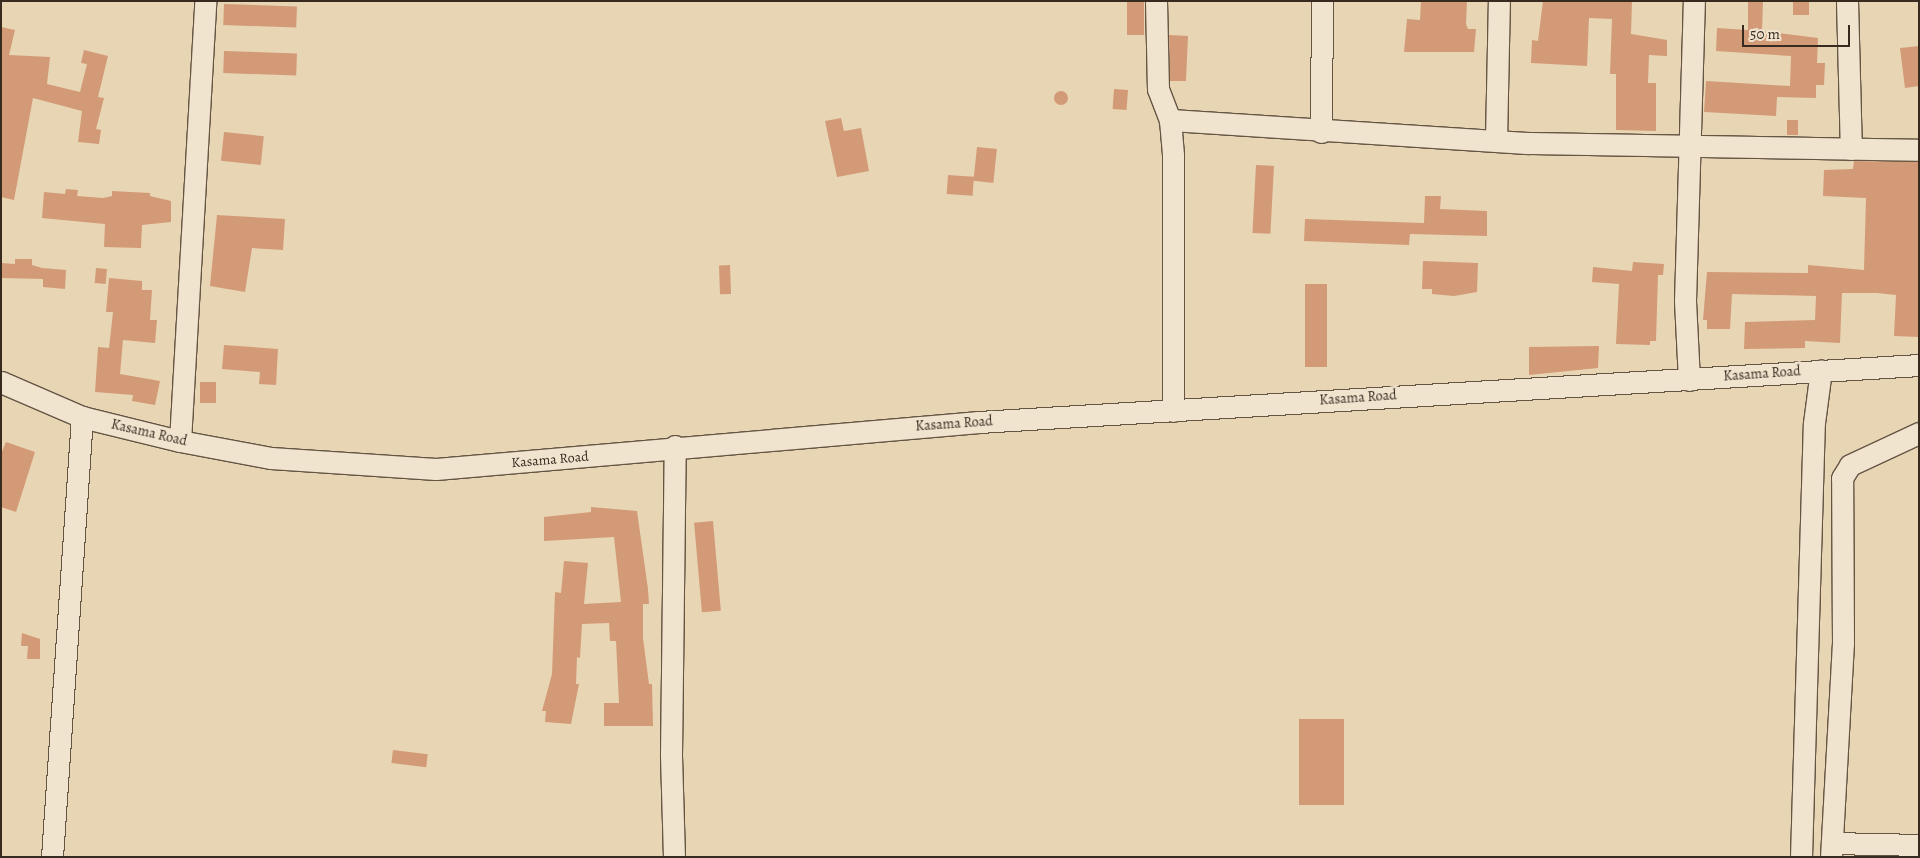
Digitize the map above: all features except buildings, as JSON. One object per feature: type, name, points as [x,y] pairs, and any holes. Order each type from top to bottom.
[{"type":"street","points":[[180,441],[205,1]]},
{"type":"street","points":[[1156,1],[1158,89],[1170,120],[1173,411]]},
{"type":"street","points":[[1321,132],[1322,1]]},
{"type":"street","points":[[1496,140],[1499,1]]},
{"type":"street","points":[[1689,380],[1685,301],[1694,1]]},
{"type":"street","points":[[1847,1],[1851,149]]},
{"type":"street","points":[[1170,120],[1321,132],[1496,140],[1919,150]]},
{"type":"street","name":"Kasama Road","points":[[1,382],[82,417],[180,441],[271,458],[436,469],[676,446],[1173,411],[1919,365]]},
{"type":"street","points":[[1801,857],[1814,423],[1821,370]]},
{"type":"street","points":[[52,857],[82,417]]},
{"type":"street","points":[[1919,433],[1850,465],[1842,478],[1843,643],[1832,850],[1919,845]]},
{"type":"street","points":[[674,857],[670,754],[676,446]]}]
